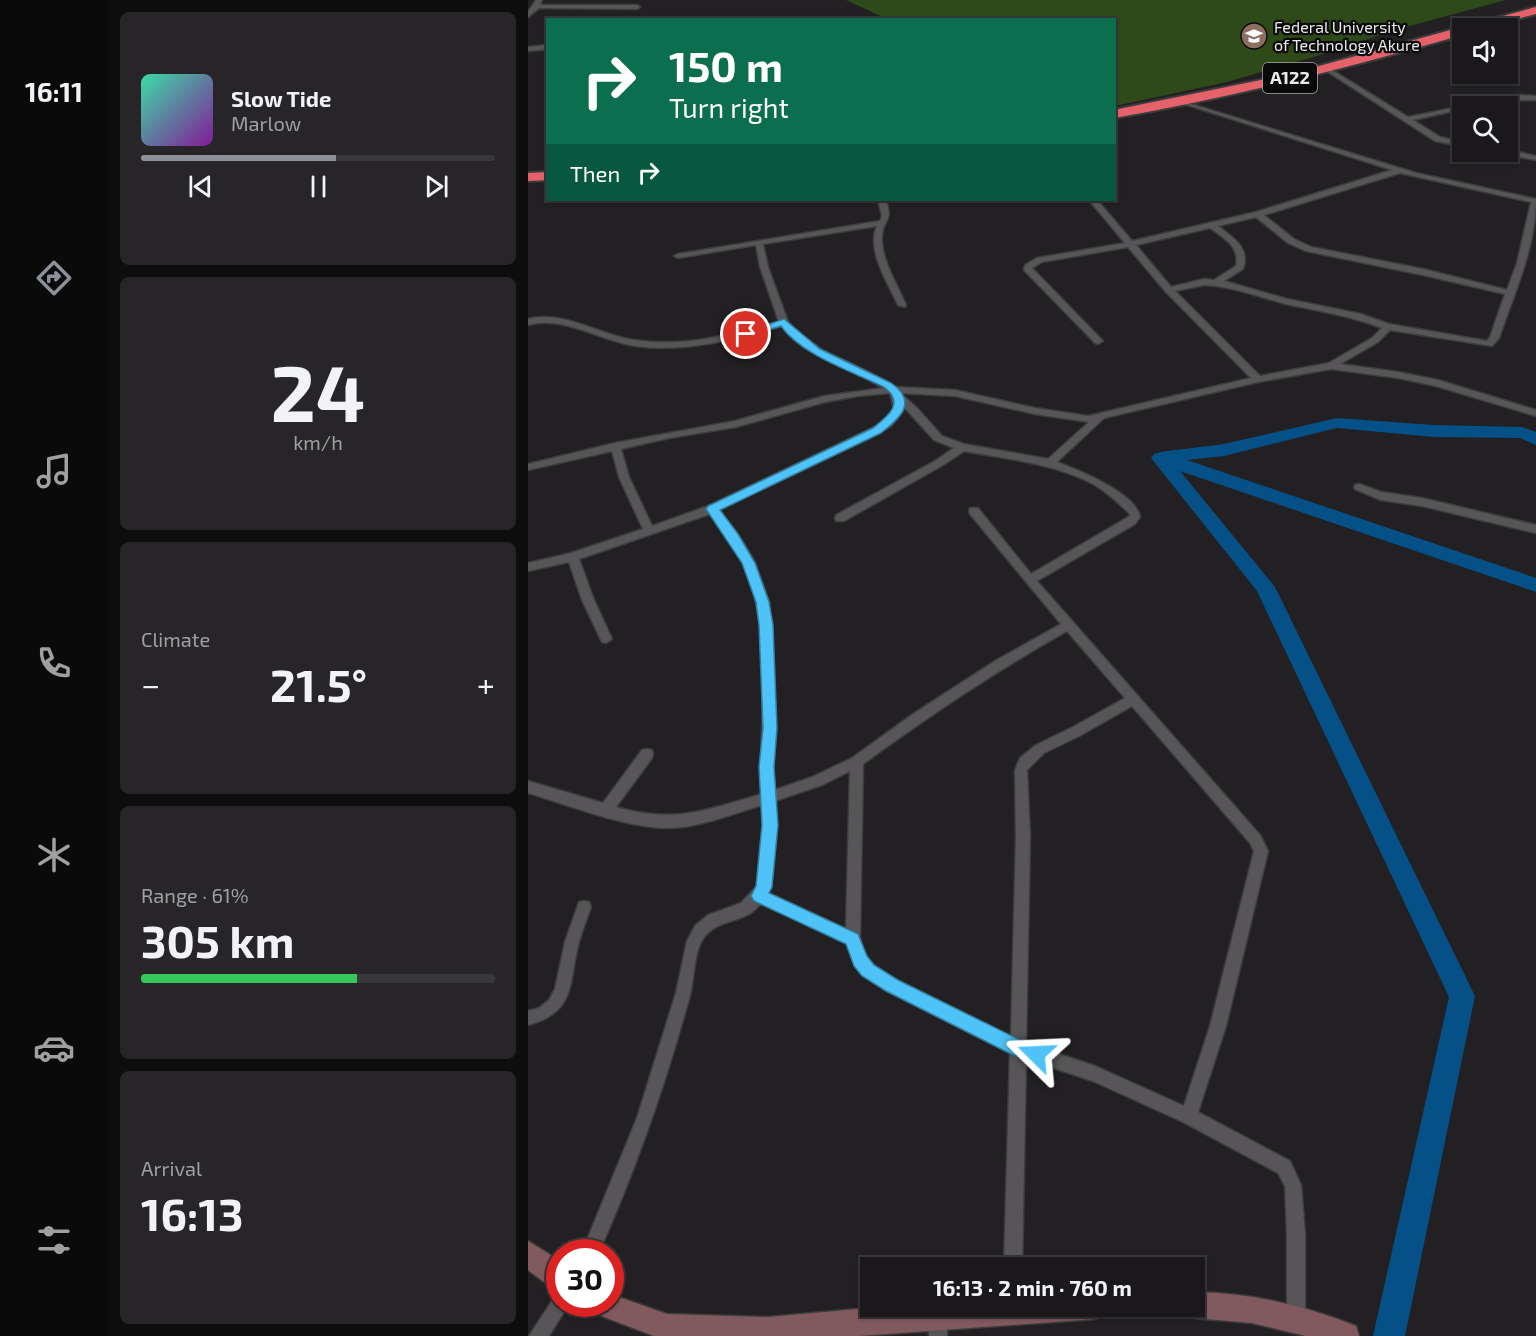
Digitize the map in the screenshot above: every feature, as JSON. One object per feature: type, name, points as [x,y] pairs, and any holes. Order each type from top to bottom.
[{"type":"highway","points":[[1508,18],[1536,10]]},
{"type":"highway","name":"A122","points":[[1116,114],[1327,69],[1452,34]]},
{"type":"highway","points":[[528,177],[546,176]]},
{"type":"main road","points":[[528,1254],[546,1268]]},
{"type":"main road","points":[[1205,1306],[1269,1313],[1296,1319],[1346,1336]]},
{"type":"main road","points":[[624,1314],[665,1332],[938,1327],[978,1317]]},
{"type":"street","points":[[528,15],[538,3],[637,7]]},
{"type":"street","points":[[528,49],[546,47]]},
{"type":"street","points":[[1327,69],[1438,139],[1452,142]]},
{"type":"street","points":[[1518,96],[1536,98]]},
{"type":"street","points":[[1169,290],[1204,282],[1217,282],[1286,302],[1366,318],[1389,327],[1489,344],[1494,338],[1521,263],[1535,201],[1442,183],[1398,171],[1180,101]]},
{"type":"street","points":[[1407,119],[1452,110]]},
{"type":"street","points":[[1518,153],[1533,155]]},
{"type":"street","points":[[1098,341],[1028,270],[1028,267],[1040,260],[1130,244],[1258,214],[1398,171]]},
{"type":"street","points":[[882,201],[886,216],[878,233],[882,260],[902,305]]},
{"type":"street","points":[[1094,201],[1169,290],[1258,379]]},
{"type":"street","points":[[1258,214],[1291,241],[1309,249],[1423,272],[1510,293]]},
{"type":"street","points":[[678,256],[881,223]]},
{"type":"street","points":[[1212,225],[1238,246],[1241,253],[1240,267],[1217,282]]},
{"type":"street","points":[[759,242],[764,267],[789,330],[817,351],[896,393],[914,410],[932,434],[962,447],[1050,463],[1098,482],[1129,506],[1135,517],[1030,580]]},
{"type":"street","points":[[528,322],[548,319],[616,340],[652,345],[733,337],[784,322]]},
{"type":"street","points":[[1331,366],[1375,340],[1389,327]]},
{"type":"street","points":[[528,467],[615,446],[736,424],[834,397],[896,393],[955,393],[1052,414],[1077,418],[1099,418],[1258,379],[1331,366],[1438,383],[1536,413]]},
{"type":"street","points":[[528,567],[573,557],[712,509],[888,424],[899,409],[896,393]]},
{"type":"street","points":[[1050,463],[1099,418]]},
{"type":"street","points":[[615,446],[624,477],[649,531]]},
{"type":"street","points":[[840,518],[939,463],[962,447]]},
{"type":"street","points":[[1359,487],[1374,495],[1419,502],[1536,529]]},
{"type":"street","points":[[596,1239],[645,1118],[680,1003],[692,946],[700,931],[713,920],[747,908],[764,887],[768,850],[767,767],[770,728],[763,602],[744,555],[712,509]]},
{"type":"street","points":[[974,511],[1068,625],[1255,839],[1262,851],[1218,1026],[1189,1116]]},
{"type":"street","points":[[573,557],[588,600],[606,639]]},
{"type":"street","points":[[530,790],[647,821],[669,822],[689,820],[769,798],[817,781],[857,762],[916,718],[999,664],[1068,625]]},
{"type":"street","points":[[1013,1257],[1023,849],[1021,770],[1024,762],[1040,749],[1133,699]]},
{"type":"street","points":[[606,810],[647,754]]},
{"type":"street","points":[[857,762],[853,939],[860,961],[868,970],[892,986],[1017,1048],[1095,1074],[1189,1116],[1284,1167],[1293,1185],[1296,1234],[1296,1319]]},
{"type":"street","points":[[759,896],[853,939]]},
{"type":"street","points":[[528,1018],[543,1014],[554,1005],[562,991],[572,942],[584,907]]},
{"type":"street","points":[[538,1336],[551,1317]]},
{"type":"green space","name":"Federal University of Technology Akure","points":[[846,0],[1506,0],[1391,31],[1334,51],[1227,82],[1116,106],[1116,18],[885,18]]},
{"type":"waterway","points":[[1389,1336],[1462,996],[1265,587],[1160,458],[1224,450],[1337,423],[1434,431],[1522,433],[1536,439]]},
{"type":"waterway","points":[[1167,460],[1536,585]]},
{"type":"place","name":"Federal University of Technology Akure","points":[[1254,36]]},
{"type":"route","points":[[746,334],[784,322],[802,342],[888,385],[894,390],[899,403],[896,416],[877,431],[712,509],[734,537],[748,563],[763,602],[766,625],[770,728],[767,767],[770,825],[764,887],[759,896],[853,939],[860,961],[868,970],[892,986],[1017,1048],[1036,1054]]}]
